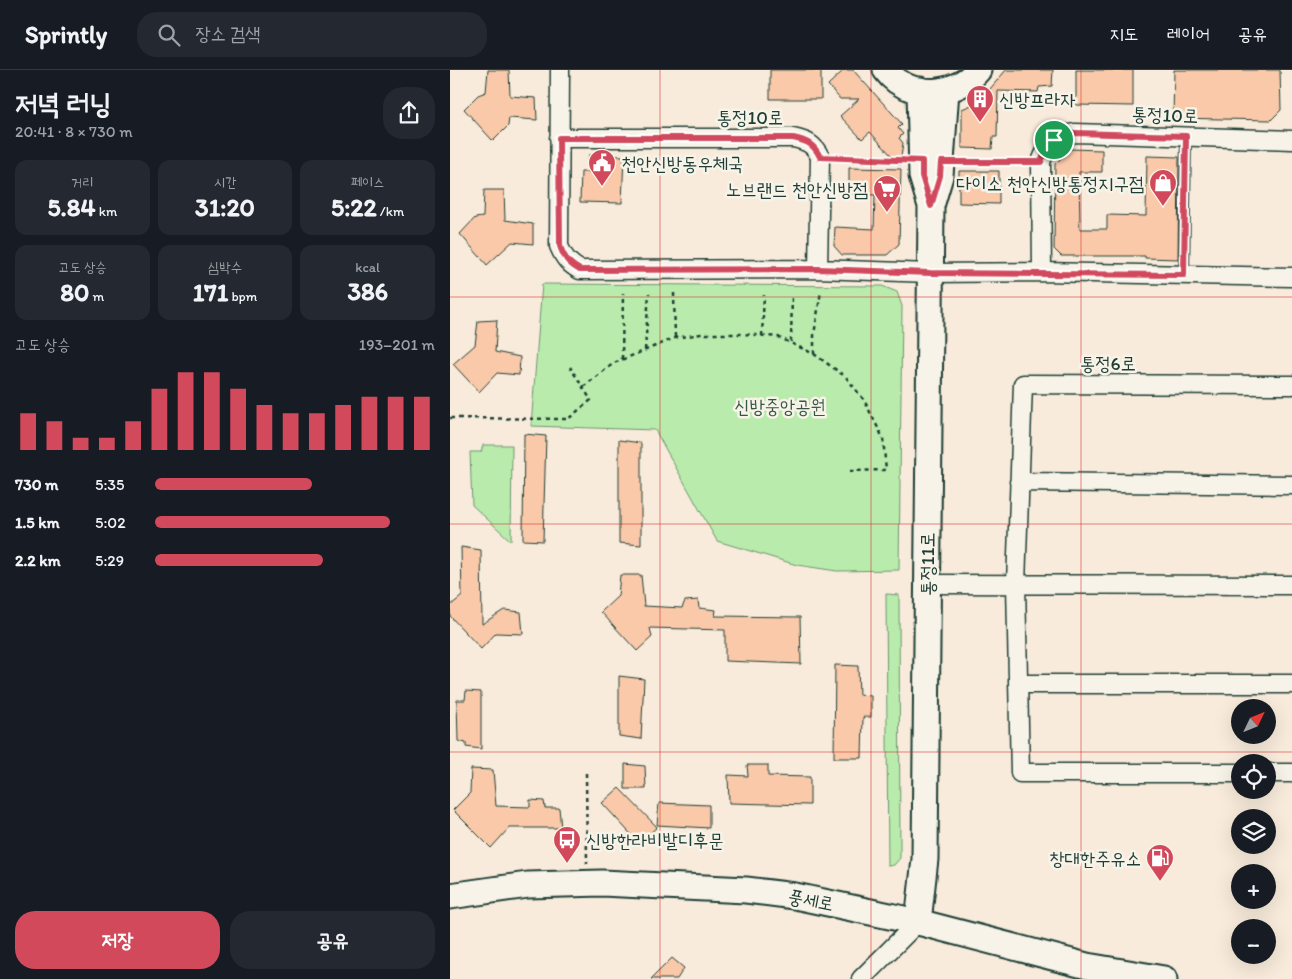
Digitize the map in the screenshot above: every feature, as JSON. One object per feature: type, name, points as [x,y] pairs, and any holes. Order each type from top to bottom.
[{"type":"street","points":[[560,70],[560,246],[564,258],[572,266],[580,270],[818,269],[930,273],[1042,272],[1292,277]]},
{"type":"street","points":[[886,70],[897,81],[916,90],[936,92],[956,87],[972,77],[978,70]]},
{"type":"street","points":[[920,90],[932,161]]},
{"type":"street","points":[[932,161],[946,90]]},
{"type":"street","name":"통정10로","points":[[1041,162],[1046,149],[1054,140],[1064,134],[1075,133],[1292,140]]},
{"type":"street","name":"통정10로","points":[[559,138],[793,138],[807,141],[816,148],[820,157]]},
{"type":"street","points":[[818,269],[820,157]]},
{"type":"street","name":"통정11로","points":[[918,922],[925,859],[931,206],[940,176],[932,161]]},
{"type":"street","points":[[1041,162],[1042,272]]},
{"type":"street","name":"통정6로","points":[[1231,773],[1020,773],[1016,584],[1023,384],[1292,385]]},
{"type":"street","points":[[1019,482],[1292,485]]},
{"type":"street","points":[[927,584],[1292,585]]},
{"type":"street","points":[[1018,684],[1292,684]]},
{"type":"street","points":[[1276,773],[1292,773]]},
{"type":"street","name":"풍세로","points":[[450,896],[528,885],[602,883],[746,890],[795,896],[918,922],[1086,966],[1164,979]]},
{"type":"street","points":[[861,979],[918,922]]},
{"type":"lane","points":[[1184,275],[1186,136]]},
{"type":"path","points":[[820,157],[1041,162]]},
{"type":"path","points":[[814,354],[814,335],[821,291]]},
{"type":"path","points":[[622,359],[623,293]]},
{"type":"path","points":[[645,350],[649,293]]},
{"type":"path","points":[[674,293],[675,338]]},
{"type":"path","points":[[791,343],[792,294]]},
{"type":"path","points":[[762,336],[764,295]]},
{"type":"path","points":[[583,387],[614,363],[675,338],[701,334],[778,337],[814,354],[846,377],[864,400],[883,438],[886,470],[850,471]]},
{"type":"path","points":[[450,418],[568,419],[591,400],[570,367]]},
{"type":"path","points":[[586,773],[587,864]]},
{"type":"green space","name":"신방중앙공원","points":[[542,284],[882,286],[897,292],[902,306],[899,570],[837,571],[797,565],[717,541],[655,430],[531,426]]},
{"type":"green space","points":[[483,445],[512,445],[511,541],[472,505],[470,452],[481,452]]},
{"type":"green space","points":[[886,594],[899,595],[900,858],[894,865],[888,866]]},
{"type":"building","points":[[488,70],[509,70],[510,96],[536,98],[537,120],[509,118],[508,126],[493,141],[464,109],[478,95],[486,92]]},
{"type":"building","points":[[770,70],[821,70],[821,99],[770,99]]},
{"type":"building","points":[[844,70],[853,70],[902,124],[898,128],[903,134],[899,138],[903,143],[900,165],[870,132],[862,139],[840,116],[859,99],[840,99],[828,85]]},
{"type":"building","name":"신방프라자","points":[[1006,70],[1053,70],[1052,86],[1039,87],[1038,92],[998,91],[997,137],[993,137],[992,149],[962,148],[962,109],[974,104],[984,96]]},
{"type":"building","points":[[1076,70],[1133,70],[1133,106],[1076,105]]},
{"type":"building","points":[[1174,70],[1280,70],[1281,110],[1271,120],[1173,118]]},
{"type":"building","points":[[1070,149],[1102,150],[1102,172],[1079,172],[1080,229],[1107,229],[1107,215],[1146,216],[1147,156],[1179,157],[1178,259],[1145,258],[1145,256],[1061,256],[1054,249],[1055,164]]},
{"type":"building","name":"천안신방동우체국","points":[[589,155],[624,156],[622,203],[580,202],[581,172],[589,172]]},
{"type":"building","name":"노브랜드 천안신방점","points":[[849,168],[901,169],[899,244],[887,255],[842,255],[834,246],[835,227],[874,229],[875,195],[849,194]]},
{"type":"building","points":[[959,171],[999,171],[999,204],[959,203]]},
{"type":"building","points":[[484,190],[504,190],[505,220],[533,224],[533,244],[512,242],[487,265],[460,234],[475,218],[483,217]]},
{"type":"building","points":[[497,320],[495,352],[520,357],[519,375],[497,373],[479,392],[453,364],[475,345],[478,321]]},
{"type":"building","points":[[524,434],[546,436],[543,541],[523,540]]},
{"type":"building","points":[[619,440],[641,443],[641,545],[619,543]]},
{"type":"building","points":[[461,547],[481,550],[482,624],[504,610],[521,612],[523,634],[496,633],[481,649],[450,616],[450,606],[462,596]]},
{"type":"building","points":[[620,575],[641,575],[644,606],[682,608],[685,601],[698,600],[699,608],[716,610],[715,616],[800,617],[801,664],[725,661],[725,630],[650,628],[652,637],[637,651],[601,612],[618,596]]},
{"type":"building","points":[[835,665],[858,666],[859,695],[871,696],[871,717],[863,717],[862,758],[834,758]]},
{"type":"building","points":[[619,676],[644,679],[641,739],[619,736]]},
{"type":"building","points":[[466,691],[481,692],[481,749],[466,747],[466,743],[458,741],[457,700],[465,700]]},
{"type":"building","points":[[625,764],[645,766],[646,789],[625,789]]},
{"type":"building","points":[[747,765],[768,765],[768,776],[810,777],[810,805],[729,803],[728,775],[748,776]]},
{"type":"building","points":[[471,769],[493,770],[496,806],[530,807],[530,800],[544,801],[545,808],[559,808],[561,828],[509,828],[491,848],[453,810],[470,793]]},
{"type":"building","points":[[619,788],[657,827],[639,843],[602,803]]},
{"type":"building","points":[[659,803],[709,805],[709,828],[657,825]]},
{"type":"building","points":[[672,958],[684,968],[677,979],[651,979]]},
{"type":"place","name":"신방프라자","points":[[980,123]]},
{"type":"place","name":"천안신방동우체국","points":[[602,187]]},
{"type":"place","name":"다이소 천안신방통정지구점","points":[[1163,207]]},
{"type":"place","name":"노브랜드 천안신방점","points":[[887,213]]},
{"type":"place","name":"신방한라비발디후문","points":[[567,864]]},
{"type":"place","name":"창대한주유소","points":[[1160,882]]},
{"type":"route","points":[[1075,133],[1186,136],[1184,275],[1042,272],[930,273],[818,269],[580,270],[572,266],[564,258],[560,246],[559,138],[793,138],[807,141],[816,148],[820,157],[922,161],[922,176],[931,206],[940,176],[941,162],[1041,162],[1046,149],[1054,140],[1064,134],[1075,133]]}]
